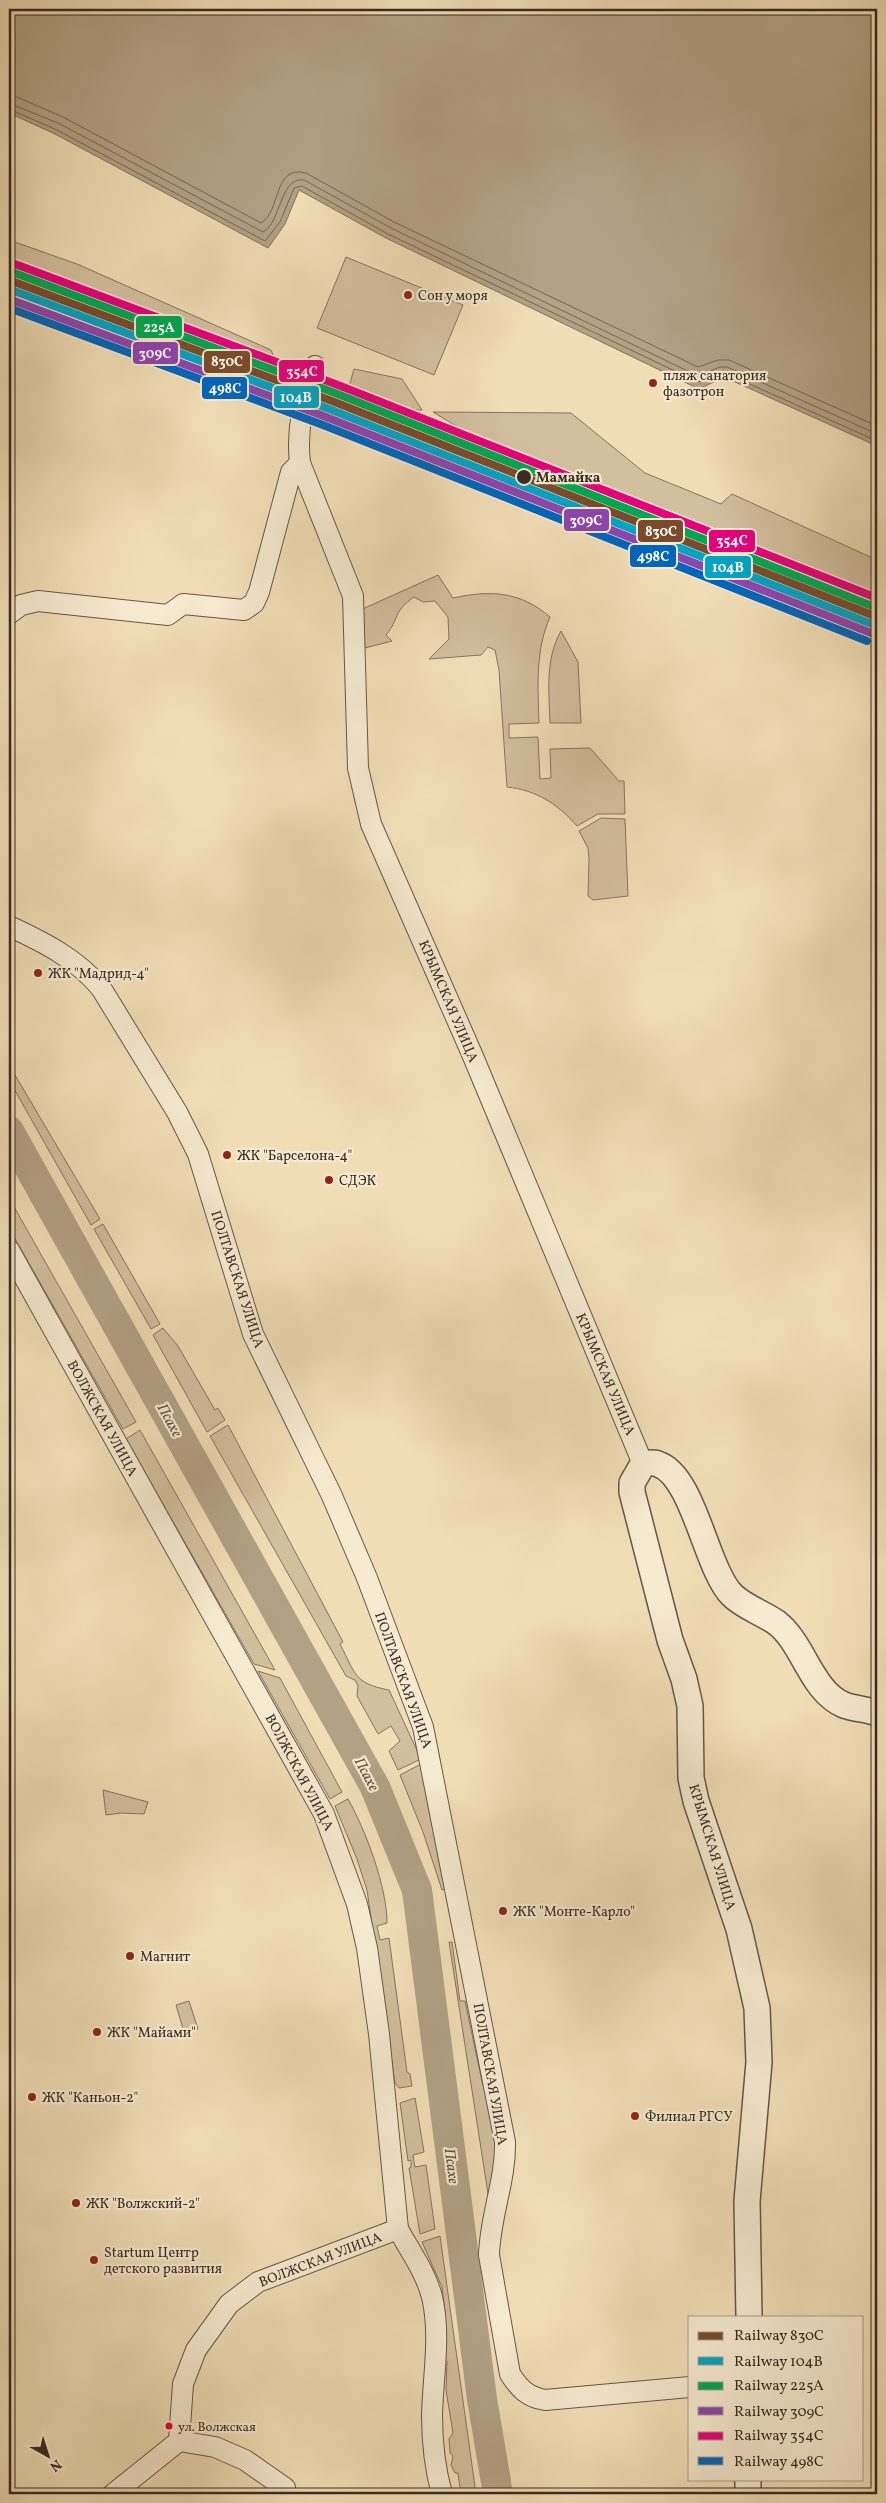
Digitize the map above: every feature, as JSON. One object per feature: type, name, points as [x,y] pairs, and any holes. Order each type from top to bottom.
[{"type":"street","name":"КРЫМСКАЯ УЛИЦА","points":[[315,366],[300,421],[298,441],[300,463],[353,596],[358,768],[371,824],[472,1054],[643,1464],[632,1482],[632,1492],[670,1640],[684,1680],[690,1706],[691,1778],[696,1801],[739,1929],[757,2008],[759,2062],[747,2201],[749,2316]]},
{"type":"street","points":[[9,614],[21,605],[38,601],[168,615],[183,604],[244,610],[254,603],[291,472],[300,463]]},
{"type":"street","name":"ПОЛТАВСКАЯ УЛИЦА","points":[[9,926],[67,956],[88,972],[101,988],[177,1112],[198,1154],[252,1334],[332,1496],[367,1578],[424,1727],[505,2142],[506,2163],[490,2236],[489,2255],[510,2374],[517,2386],[532,2398],[545,2400],[688,2387]]},
{"type":"street","name":"ВОЛЖСКАЯ УЛИЦА","points":[[9,1250],[317,1800],[334,1839],[357,1904],[367,1948],[379,2034],[398,2229],[258,2282],[229,2304],[196,2350],[183,2384],[179,2441]]},
{"type":"street","points":[[643,1464],[657,1463],[667,1469],[675,1479],[694,1510],[715,1565],[732,1595],[778,1624],[789,1637],[822,1687],[832,1697],[844,1705],[877,1713]]},
{"type":"street","points":[[398,2229],[428,2284],[432,2299],[436,2350],[432,2416],[434,2456],[442,2494]]},
{"type":"street","points":[[113,2494],[179,2441],[215,2447],[245,2460],[285,2488]]},
{"type":"street","points":[[748,2480],[748,2494]]},
{"type":"shaded area","points":[[9,240],[77,264],[271,350],[278,365],[262,362],[156,316],[9,257]]},
{"type":"shaded area","points":[[346,257],[463,305],[434,375],[317,328]]},
{"type":"shaded area","points":[[9,287],[98,320],[91,333],[9,308]]},
{"type":"shaded area","points":[[354,369],[402,379],[422,410],[390,411],[348,390]]},
{"type":"shaded area","points":[[433,412],[571,413],[645,473],[721,504],[732,494],[877,560],[877,604],[630,498],[468,433]]},
{"type":"shaded area","points":[[438,575],[453,598],[480,594],[516,597],[539,608],[550,617],[542,643],[538,669],[539,723],[509,724],[509,738],[538,737],[540,779],[551,778],[550,749],[590,748],[619,781],[624,781],[625,814],[598,814],[577,826],[546,799],[528,791],[507,787],[499,670],[495,650],[488,647],[481,655],[429,659],[449,639],[448,617],[435,601],[423,602],[414,597],[399,611],[386,635],[392,641],[365,648],[363,628],[358,611]]},
{"type":"shaded area","points":[[561,631],[578,662],[581,723],[550,723],[550,664],[552,653]]},
{"type":"shaded area","points":[[601,818],[625,819],[628,896],[593,900],[588,896],[588,848],[579,831]]},
{"type":"shaded area","points":[[15,1075],[100,1219],[91,1225],[9,1080]]},
{"type":"shaded area","points":[[9,1198],[136,1422],[123,1429],[9,1228]]},
{"type":"shaded area","points":[[103,1224],[160,1324],[151,1329],[94,1229]]},
{"type":"shaded area","points":[[163,1328],[178,1346],[215,1410],[218,1408],[225,1420],[207,1432],[153,1335]]},
{"type":"shaded area","points":[[877,1345],[877,1381],[872,1371],[875,1362],[872,1355]]},
{"type":"shaded area","points":[[877,1420],[877,1470],[874,1452]]},
{"type":"shaded area","points":[[228,1425],[343,1642],[340,1644],[353,1670],[357,1676],[368,1684],[389,1690],[421,1759],[398,1770],[389,1751],[400,1741],[391,1726],[378,1734],[357,1696],[358,1686],[355,1680],[346,1676],[210,1436]]},
{"type":"shaded area","points":[[140,1430],[275,1670],[254,1664],[126,1439]]},
{"type":"shaded area","points":[[258,1671],[280,1678],[342,1792],[330,1799]]},
{"type":"shaded area","points":[[423,1763],[452,1887],[442,1890],[423,1832],[400,1775]]},
{"type":"shaded area","points":[[103,1790],[148,1802],[144,1814],[121,1813],[106,1815]]},
{"type":"shaded area","points":[[348,1799],[362,1827],[374,1859],[383,1893],[387,1923],[377,1926],[380,1940],[389,1938],[407,2072],[410,2074],[412,2086],[399,2088],[395,2083],[367,1890],[357,1859],[335,1806]]},
{"type":"shaded area","points":[[449,1942],[452,1942],[460,2001],[465,2001],[483,2086],[489,2085],[499,2157],[491,2213]]},
{"type":"shaded area","points":[[189,2001],[198,2029],[184,2032],[176,2005]]},
{"type":"shaded area","points":[[415,2098],[424,2152],[413,2155],[415,2167],[426,2165],[435,2229],[420,2234],[409,2168],[411,2167],[411,2160],[408,2161],[400,2103]]},
{"type":"shaded area","points":[[440,2236],[476,2494],[461,2494],[458,2473],[455,2473],[451,2465],[453,2456],[450,2453],[449,2439],[453,2433],[446,2390],[447,2361],[443,2361],[445,2312],[442,2287],[422,2242]]},
{"type":"water","points":[[9,9],[877,9],[877,446],[724,377],[699,389],[386,238],[299,190],[285,224],[268,248],[55,134],[9,113]]},
{"type":"waterway","name":"Псахе","points":[[9,1131],[375,1787],[417,1890],[482,2399],[498,2494]]},
{"type":"rail line","name":"354С","points":[[15,264],[338,385],[877,598]]},
{"type":"rail line","name":"225А","points":[[12,272],[335,393],[877,608]]},
{"type":"rail line","name":"830С","points":[[9,280],[332,401],[877,617]]},
{"type":"rail line","name":"104В","points":[[9,289],[329,409],[874,625]]},
{"type":"rail line","name":"309С","points":[[9,299],[326,417],[871,633]]},
{"type":"rail line","name":"498С","points":[[9,308],[323,425],[867,641]]},
{"type":"place","name":"Сон у моря","points":[[408,295]]},
{"type":"place","name":"пляж санатория фазотрон","points":[[653,383]]},
{"type":"place","name":"Мамайка","points":[[524,477]]},
{"type":"place","name":"ЖК \"Мадрид-4\"","points":[[38,973]]},
{"type":"place","name":"ЖК \"Барселона-4\"","points":[[227,1155]]},
{"type":"place","name":"СДЭК","points":[[329,1180]]},
{"type":"place","name":"ЖК \"Монте-Карло\"","points":[[503,1911]]},
{"type":"place","name":"Магнит","points":[[130,1956]]},
{"type":"place","name":"ЖК \"Майами\"","points":[[97,2032]]},
{"type":"place","name":"ЖК \"Каньон-2\"","points":[[32,2097]]},
{"type":"place","name":"Филиал РГСУ","points":[[635,2116]]},
{"type":"place","name":"ЖК \"Волжский-2\"","points":[[76,2203]]},
{"type":"place","name":"Startum Центр детского развития","points":[[94,2260]]},
{"type":"place","name":"ул. Волжская","points":[[169,2426]]}]
